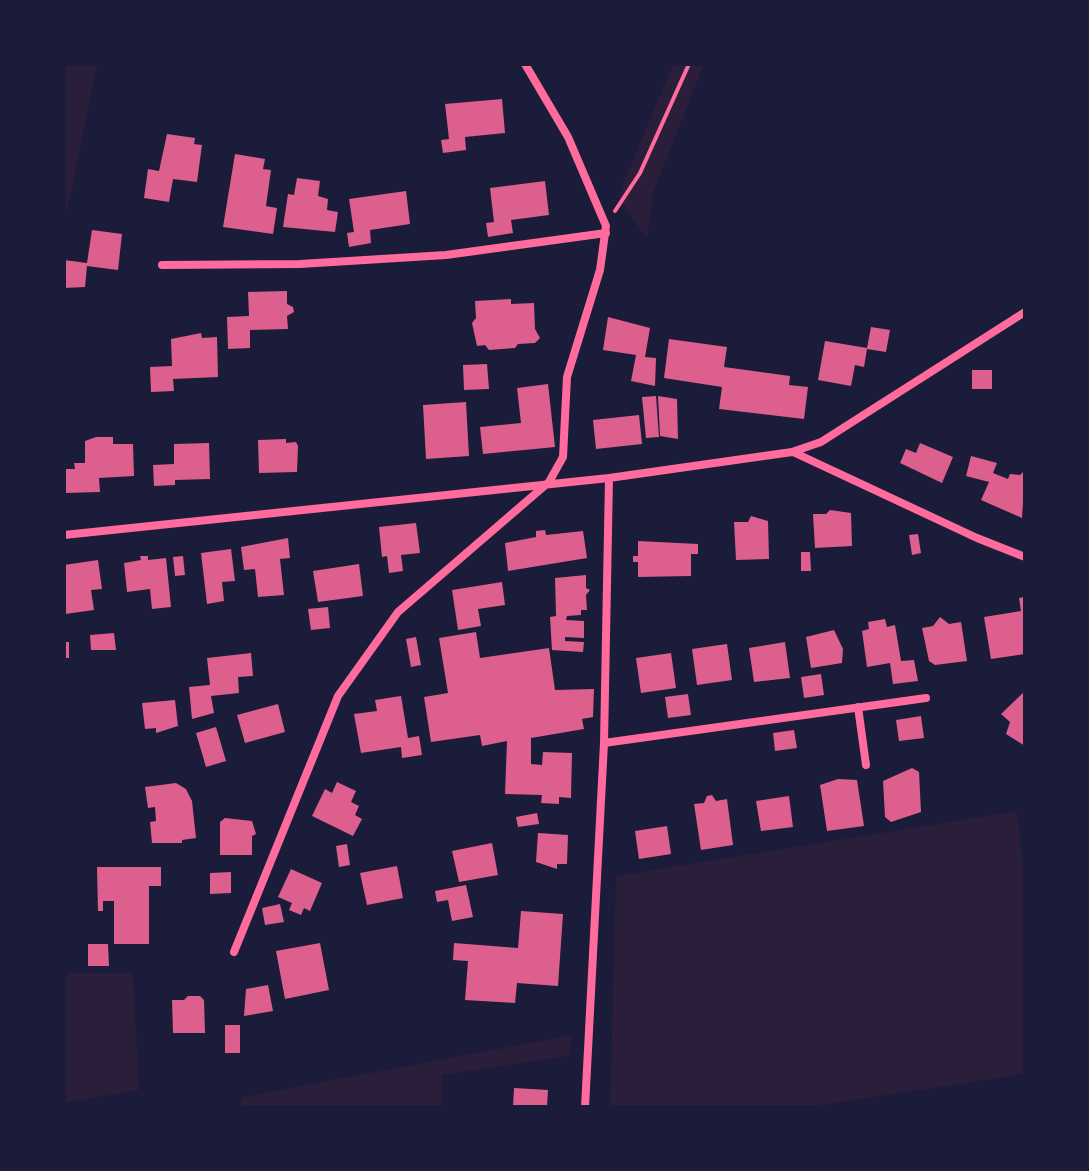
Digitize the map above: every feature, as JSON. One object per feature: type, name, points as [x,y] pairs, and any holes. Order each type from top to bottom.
[{"type":"street","points":[[234,952],[338,696],[398,612],[549,482],[563,457],[567,377],[600,270],[606,230],[568,137],[525,64]]},
{"type":"street","points":[[162,265],[300,264],[446,255],[606,230]]},
{"type":"street","points":[[64,535],[609,478],[792,452],[821,442],[1025,312]]},
{"type":"street","points":[[792,452],[1025,557]]},
{"type":"street","points":[[585,1107],[604,743],[609,478]]},
{"type":"street","points":[[604,743],[926,698]]},
{"type":"street","points":[[858,707],[866,765]]},
{"type":"path","points":[[606,230],[640,173],[689,64]]},
{"type":"shaded area","points":[[64,64],[97,64],[64,227]]},
{"type":"shaded area","points":[[673,64],[704,64],[653,193],[647,239],[618,196]]},
{"type":"shaded area","points":[[1017,811],[1025,882],[1025,1074],[808,1107],[610,1107],[616,876]]},
{"type":"shaded area","points":[[64,973],[133,973],[139,1090],[64,1103]]},
{"type":"shaded area","points":[[572,1035],[569,1056],[442,1075],[441,1107],[240,1107],[242,1097]]},
{"type":"building","points":[[502,99],[505,133],[465,137],[466,150],[443,153],[441,140],[449,139],[445,104]]},
{"type":"building","points":[[167,134],[195,138],[194,144],[202,145],[197,182],[173,179],[169,202],[144,198],[148,169],[159,171]]},
{"type":"building","points":[[235,154],[265,159],[263,169],[271,170],[266,206],[277,208],[273,234],[223,227]]},
{"type":"building","points":[[297,178],[320,181],[318,196],[328,199],[327,210],[338,212],[335,232],[283,227],[288,194],[294,195]]},
{"type":"building","points":[[545,181],[549,215],[511,220],[513,233],[488,237],[486,223],[494,222],[490,188]]},
{"type":"building","points":[[406,191],[410,224],[370,230],[371,243],[349,247],[347,233],[354,232],[349,199]]},
{"type":"building","points":[[92,230],[122,234],[118,270],[87,266],[85,287],[64,288],[64,260],[87,263]]},
{"type":"building","points":[[287,291],[287,304],[293,307],[294,312],[287,316],[288,329],[250,330],[250,348],[228,349],[227,317],[249,316],[248,292]]},
{"type":"building","points":[[511,299],[511,304],[534,303],[535,329],[540,338],[535,343],[518,344],[515,348],[489,350],[485,345],[477,346],[472,323],[476,318],[475,301]]},
{"type":"building","points":[[608,317],[650,328],[645,357],[656,358],[655,386],[631,381],[636,355],[603,350]]},
{"type":"building","points":[[871,327],[890,330],[886,352],[867,349],[864,367],[855,365],[851,386],[818,380],[825,341],[867,348]]},
{"type":"building","points":[[201,333],[202,338],[217,337],[218,377],[173,379],[174,391],[151,392],[150,367],[172,366],[171,339]]},
{"type":"building","points":[[669,339],[727,347],[724,367],[790,376],[789,385],[808,387],[804,419],[719,409],[722,387],[664,378]]},
{"type":"building","points":[[487,364],[489,389],[464,390],[463,365]]},
{"type":"building","points":[[972,370],[992,370],[992,389],[972,389]]},
{"type":"building","points":[[548,384],[555,447],[483,454],[480,427],[521,423],[517,388]]},
{"type":"building","points":[[656,396],[659,437],[646,438],[642,397]]},
{"type":"building","points":[[658,396],[677,399],[678,439],[660,436]]},
{"type":"building","points":[[466,402],[469,456],[426,459],[423,405]]},
{"type":"building","points":[[639,415],[642,444],[596,449],[593,420]]},
{"type":"building","points":[[96,437],[113,437],[113,444],[133,444],[134,476],[99,478],[100,492],[64,493],[64,469],[75,469],[74,463],[85,463],[85,441]]},
{"type":"building","points":[[286,439],[286,443],[296,442],[298,446],[297,472],[259,473],[258,440]]},
{"type":"building","points":[[209,443],[210,479],[175,480],[175,485],[154,486],[153,465],[174,464],[174,444]]},
{"type":"building","points":[[920,443],[953,457],[942,483],[900,463],[906,449],[916,453]]},
{"type":"building","points":[[971,456],[997,463],[993,473],[1008,479],[1010,474],[1020,475],[1025,470],[1022,518],[981,500],[989,482],[966,476]]},
{"type":"building","points":[[830,510],[851,513],[852,546],[815,548],[813,514],[826,514]]},
{"type":"building","points":[[751,516],[768,521],[769,559],[736,560],[734,522],[748,522]]},
{"type":"building","points":[[416,523],[420,553],[401,555],[403,571],[389,573],[387,556],[382,557],[379,527]]},
{"type":"building","points":[[545,530],[546,535],[583,531],[587,558],[508,571],[505,543],[536,537],[536,531]]},
{"type":"building","points":[[918,534],[921,553],[912,555],[909,535]]},
{"type":"building","points":[[288,538],[290,558],[280,559],[284,595],[258,597],[255,569],[244,570],[241,547]]},
{"type":"building","points":[[638,541],[698,544],[698,554],[691,554],[691,576],[638,577],[638,562],[633,562],[633,556],[638,556]]},
{"type":"building","points":[[231,549],[235,581],[222,582],[224,601],[207,604],[201,553]]},
{"type":"building","points":[[801,552],[810,552],[811,571],[801,571]]},
{"type":"building","points":[[140,556],[148,556],[148,560],[166,558],[171,607],[152,609],[150,589],[127,592],[124,563],[141,560]]},
{"type":"building","points":[[183,556],[185,575],[175,576],[173,557]]},
{"type":"building","points":[[98,560],[102,589],[91,590],[94,610],[65,614],[64,565]]},
{"type":"building","points":[[359,564],[363,596],[318,602],[313,571]]},
{"type":"building","points":[[586,575],[586,588],[590,590],[586,595],[587,610],[581,610],[581,615],[567,616],[566,620],[584,621],[584,638],[565,637],[565,641],[584,642],[583,652],[552,650],[550,617],[556,616],[555,578]]},
{"type":"building","points":[[502,582],[505,605],[478,609],[481,626],[458,630],[452,590]]},
{"type":"building","points":[[1025,597],[1025,654],[991,659],[984,617],[1021,611],[1019,598]]},
{"type":"building","points":[[328,607],[330,628],[311,630],[308,609]]},
{"type":"building","points":[[940,617],[949,624],[961,622],[967,661],[935,665],[929,661],[922,628],[933,626]]},
{"type":"building","points":[[885,619],[887,627],[895,625],[901,661],[914,660],[918,681],[893,684],[890,663],[867,667],[862,631],[869,629],[868,622]]},
{"type":"building","points":[[834,630],[843,649],[842,663],[811,668],[806,637]]},
{"type":"building","points":[[476,632],[480,658],[549,648],[555,690],[594,689],[593,717],[582,719],[584,729],[531,738],[531,764],[542,765],[543,752],[572,753],[571,798],[559,797],[559,804],[541,803],[542,795],[505,794],[507,741],[482,746],[480,735],[431,742],[424,697],[448,693],[439,638]]},
{"type":"building","points":[[114,633],[116,650],[91,650],[90,635]]},
{"type":"building","points":[[416,637],[421,665],[411,667],[406,639]]},
{"type":"building","points":[[64,642],[69,642],[69,658],[64,658]]},
{"type":"building","points":[[785,642],[790,678],[754,682],[749,648]]},
{"type":"building","points":[[727,644],[732,680],[697,685],[692,649]]},
{"type":"building","points":[[251,653],[253,676],[238,677],[239,693],[211,696],[214,713],[192,719],[189,687],[210,685],[207,658]]},
{"type":"building","points":[[671,653],[676,688],[641,693],[636,658]]},
{"type":"building","points":[[821,674],[824,695],[804,698],[801,677]]},
{"type":"building","points":[[1025,691],[1025,746],[1006,734],[1010,722],[1001,714]]},
{"type":"building","points":[[688,694],[691,715],[668,718],[665,697]]},
{"type":"building","points":[[401,696],[408,738],[419,736],[422,755],[402,758],[401,747],[361,753],[354,714],[377,711],[375,700]]},
{"type":"building","points":[[175,700],[178,726],[156,733],[156,728],[145,729],[142,703]]},
{"type":"building","points":[[278,704],[285,732],[245,743],[237,715]]},
{"type":"building","points":[[921,716],[924,738],[899,741],[896,720]]},
{"type":"building","points":[[216,727],[226,761],[206,767],[196,733]]},
{"type":"building","points":[[794,730],[797,748],[775,751],[773,733]]},
{"type":"building","points":[[912,768],[919,772],[921,812],[891,822],[885,817],[883,781]]},
{"type":"building","points":[[838,779],[857,780],[864,826],[827,831],[820,785]]},
{"type":"building","points":[[337,782],[356,791],[351,802],[359,806],[355,815],[362,819],[353,836],[312,816],[325,789],[332,793]]},
{"type":"building","points":[[176,783],[186,789],[192,801],[196,838],[182,840],[182,843],[152,843],[150,822],[156,821],[155,807],[148,808],[145,787]]},
{"type":"building","points":[[712,795],[716,801],[727,799],[733,845],[701,850],[694,804],[704,803],[707,796]]},
{"type":"building","points":[[789,796],[793,827],[761,831],[756,801]]},
{"type":"building","points":[[537,813],[539,824],[518,827],[516,817]]},
{"type":"building","points":[[225,818],[252,821],[256,834],[252,836],[252,855],[220,855],[220,822]]},
{"type":"building","points":[[667,826],[671,854],[639,859],[635,831]]},
{"type":"building","points":[[538,833],[568,835],[567,864],[557,864],[557,869],[536,862]]},
{"type":"building","points":[[492,843],[498,875],[459,882],[452,851]]},
{"type":"building","points":[[347,844],[350,865],[339,867],[336,846]]},
{"type":"building","points":[[397,866],[403,898],[367,905],[360,873]]},
{"type":"building","points":[[97,867],[161,867],[161,886],[149,886],[149,944],[114,944],[114,901],[103,901],[103,911],[98,911]]},
{"type":"building","points":[[291,869],[322,883],[310,911],[304,908],[301,915],[289,910],[292,903],[278,897]]},
{"type":"building","points":[[231,872],[231,893],[210,894],[210,873]]},
{"type":"building","points":[[466,885],[473,917],[452,921],[448,900],[437,902],[435,891]]},
{"type":"building","points":[[280,904],[284,922],[265,925],[262,908]]},
{"type":"building","points":[[521,911],[563,914],[558,986],[517,983],[515,1003],[465,1000],[468,961],[453,960],[454,943],[518,948]]},
{"type":"building","points":[[320,943],[329,990],[285,999],[276,951]]},
{"type":"building","points":[[88,944],[108,944],[109,966],[88,966]]},
{"type":"building","points":[[268,985],[273,1011],[244,1016],[246,989]]},
{"type":"building","points":[[188,996],[200,996],[204,1000],[205,1033],[173,1033],[172,1000],[184,1000]]},
{"type":"building","points":[[225,1025],[240,1025],[240,1053],[225,1053]]},
{"type":"building","points":[[514,1088],[548,1090],[547,1107],[513,1107]]}]
